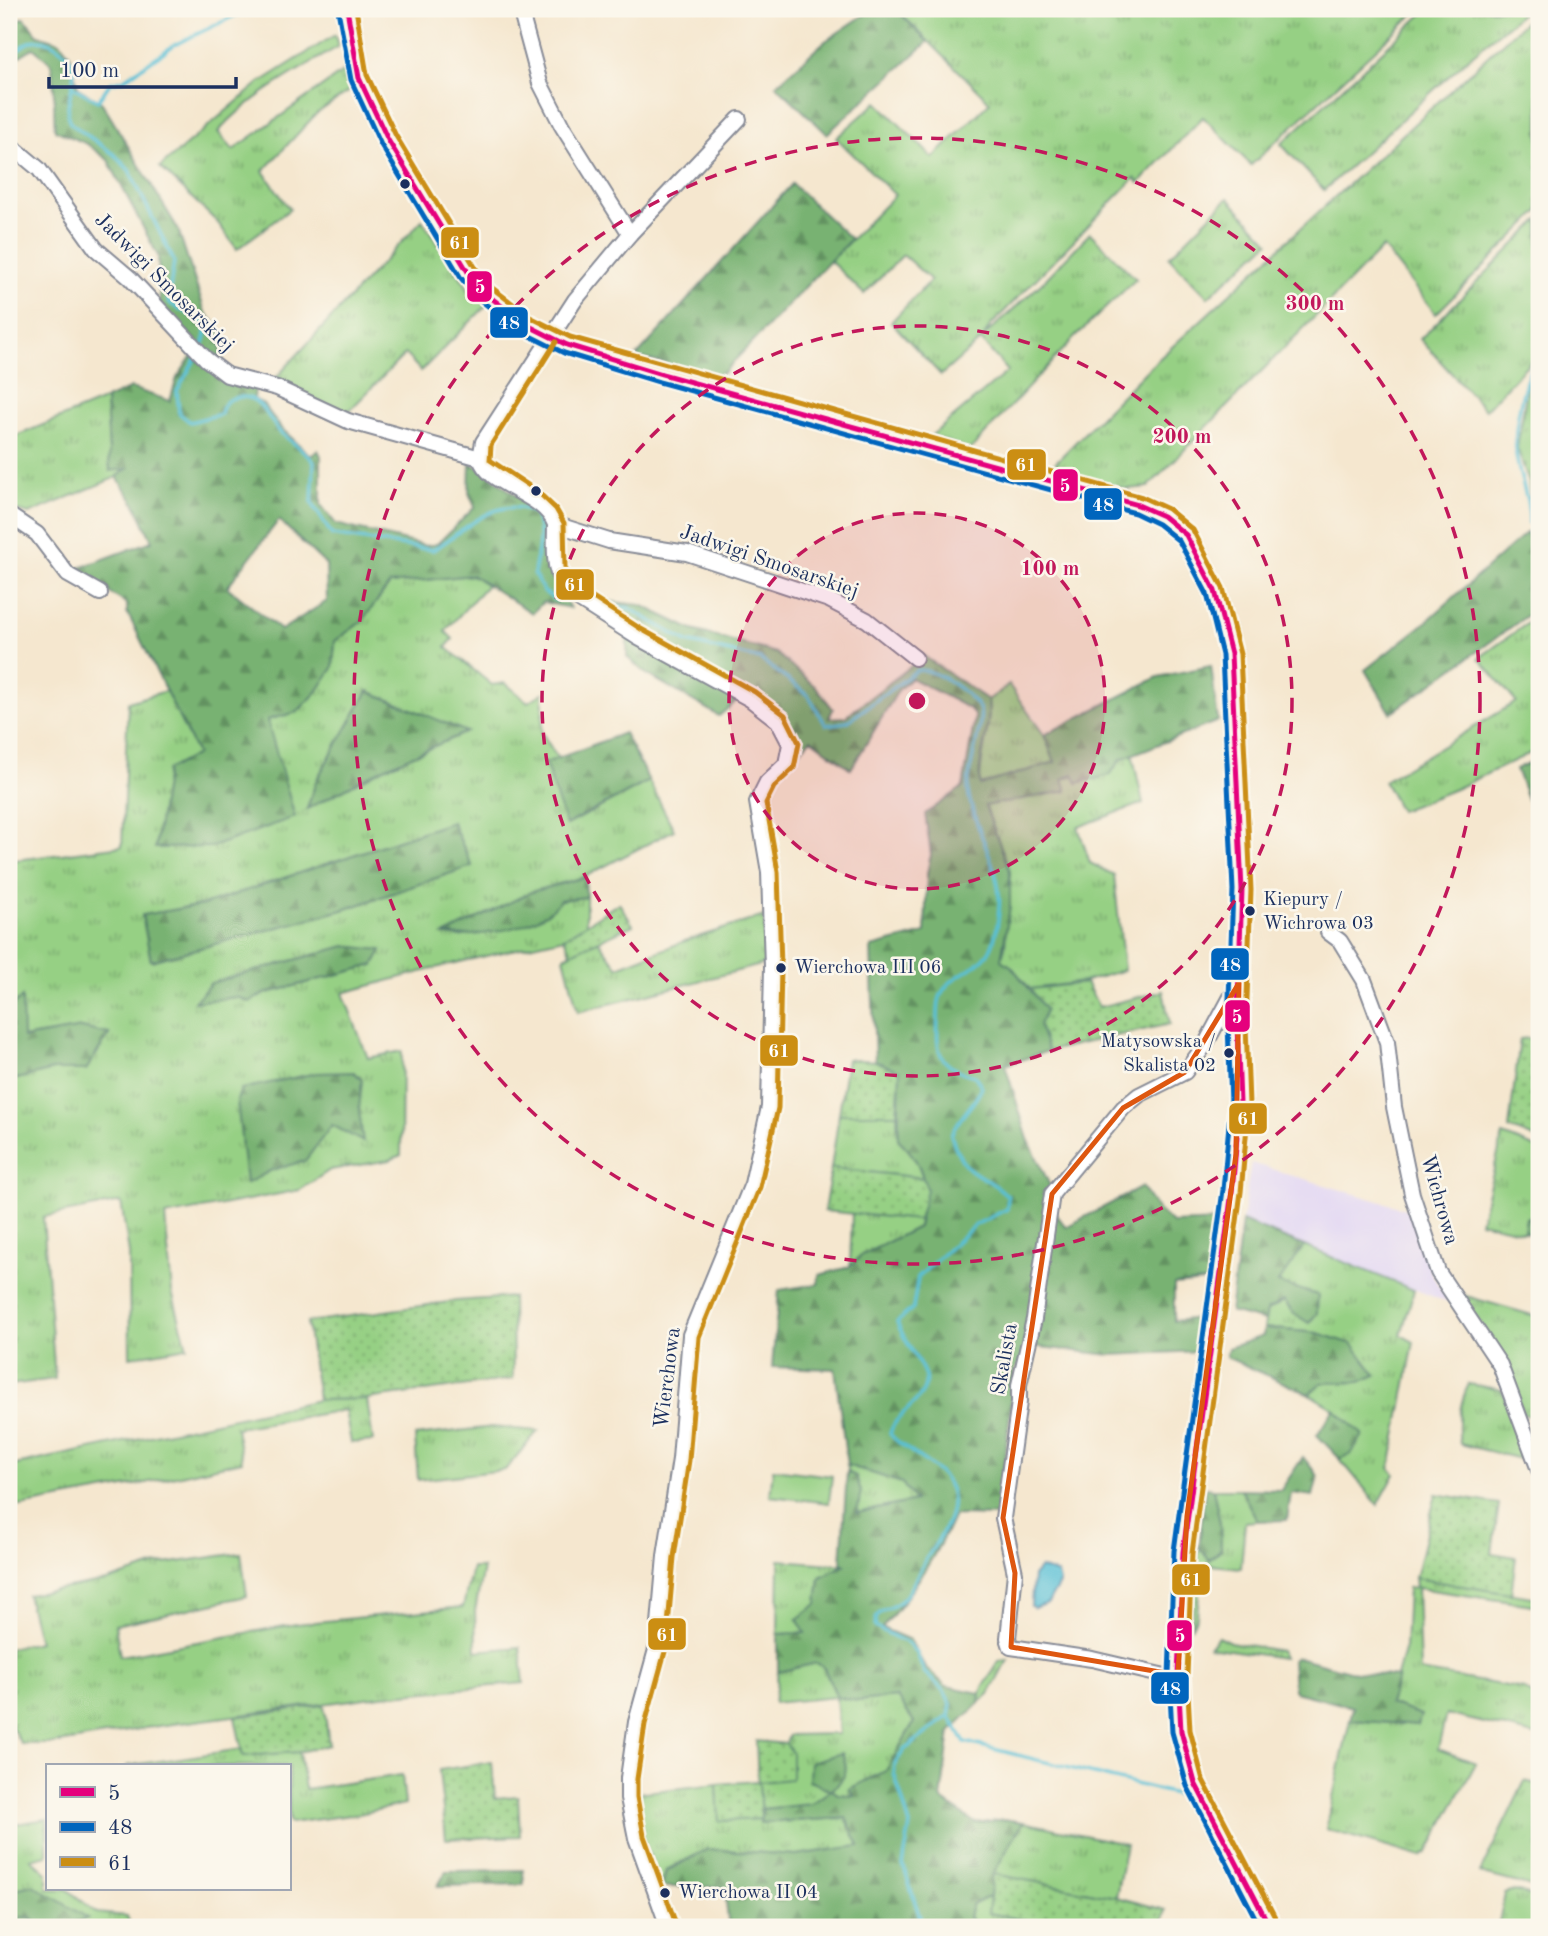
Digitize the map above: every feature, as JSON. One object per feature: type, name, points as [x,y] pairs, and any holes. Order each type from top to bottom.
[{"type":"street","points":[[347,9],[352,50],[365,95],[444,234],[485,293],[515,317],[549,337],[701,386],[1138,505],[1174,524],[1199,558],[1215,591],[1231,654],[1242,939],[1237,1145],[1183,1552],[1178,1675],[1181,1731],[1195,1783],[1270,1927]]},
{"type":"street","points":[[520,9],[546,96],[630,234]]},
{"type":"street","points":[[480,458],[483,442],[566,311],[630,234],[739,118]]},
{"type":"street","name":"Jadwigi Smosarskiej","points":[[9,150],[15,149],[31,160],[96,249],[130,278],[206,359],[227,375],[277,388],[335,417],[480,458],[488,471],[548,511],[555,524],[600,539],[687,553],[829,600],[867,620],[915,658]]},
{"type":"street","points":[[9,515],[37,534],[68,575],[100,593]]},
{"type":"street","name":"Wierchowa","points":[[555,524],[554,566],[562,585],[570,594],[637,637],[726,684],[766,710],[786,731],[790,755],[786,764],[767,782],[757,802],[769,873],[772,967],[769,1107],[752,1185],[690,1335],[680,1459],[664,1556],[657,1646],[636,1722],[628,1778],[628,1798],[636,1838],[668,1927]]},
{"type":"street","name":"Wichrowa","points":[[1328,932],[1340,941],[1364,980],[1384,1032],[1391,1062],[1394,1107],[1412,1194],[1438,1272],[1500,1365],[1539,1470]]},
{"type":"street","name":"Skalista","points":[[1178,1675],[1165,1676],[1092,1659],[1011,1647],[1008,1638],[1016,1573],[1003,1518],[1019,1385],[1034,1319],[1052,1194],[1123,1108],[1139,1095],[1185,1072],[1205,1045],[1239,983]]},
{"type":"highlighted area","points":[[1239,983],[1236,1154],[1187,1516],[1178,1675],[1011,1647],[1015,1573],[1003,1518],[1052,1194],[1123,1108],[1185,1072]]},
{"type":"shaded area","points":[[1251,1163],[1412,1211],[1432,1275],[1449,1303],[1242,1221]]},
{"type":"green space","points":[[873,9],[896,9],[928,42],[827,134],[776,85],[824,42]]},
{"type":"green space","points":[[896,9],[1419,9],[1251,165],[1203,117],[1139,183],[1135,178],[991,325],[983,337],[1041,284],[1090,233],[1136,279],[1074,338],[970,450],[931,436],[1008,371],[981,340],[941,375],[891,322],[931,280],[903,255],[864,294],[830,261],[895,195],[836,138],[877,102],[933,158],[990,102]]},
{"type":"green space","points":[[1428,9],[1527,9],[1472,55],[1324,190],[1281,144]]},
{"type":"green space","points":[[1539,9],[1539,211],[1436,314],[1383,247],[1148,487],[1127,489],[1048,470],[1148,369]]},
{"type":"green space","points":[[24,18],[38,35],[60,42],[70,55],[78,88],[102,103],[178,229],[205,312],[219,328],[223,366],[160,306],[158,256],[108,160],[87,144],[55,130],[50,63],[33,48],[9,63],[9,22]]},
{"type":"green space","points":[[335,35],[338,47],[259,96],[218,132],[233,150],[344,71],[349,91],[316,114],[263,171],[290,209],[237,249],[218,223],[160,167],[259,83]]},
{"type":"green space","points":[[792,184],[851,239],[720,376],[636,357]]},
{"type":"green space","points":[[1228,198],[1269,242],[1208,297],[1169,257]]},
{"type":"green space","points":[[422,220],[469,289],[486,306],[421,371],[405,354],[345,415],[273,381]]},
{"type":"green space","points":[[1539,220],[1539,352],[1485,410],[1420,339]]},
{"type":"green space","points":[[192,356],[214,371],[255,388],[254,399],[263,404],[282,429],[311,456],[318,450],[321,456],[321,505],[336,524],[426,546],[437,544],[475,507],[469,493],[470,463],[480,468],[548,520],[561,593],[570,608],[543,602],[532,613],[472,575],[390,584],[361,622],[335,641],[333,668],[316,693],[297,712],[267,720],[295,817],[212,847],[155,848],[167,770],[197,754],[127,612],[127,604],[74,570],[152,541],[135,504],[117,477],[127,469],[110,471],[106,399],[131,388],[170,401],[177,378]],"holes":[[[279,520],[326,565],[327,601],[281,630],[227,587]]]},
{"type":"green space","points":[[1539,358],[1539,515],[1533,520],[1529,482],[1517,448],[1531,366]]},
{"type":"green space","points":[[106,399],[110,470],[128,468],[117,477],[29,514],[9,509],[9,439]]},
{"type":"green space","points":[[1527,532],[1539,577],[1539,607],[1391,713],[1365,670],[1425,623]]},
{"type":"green space","points":[[472,575],[487,585],[445,631],[453,639],[446,647],[492,685],[505,683],[528,702],[543,693],[542,733],[558,759],[546,763],[567,825],[649,781],[674,830],[584,877],[531,892],[445,935],[461,937],[560,900],[586,897],[586,925],[564,938],[343,993],[368,1058],[402,1051],[401,1155],[390,1160],[330,1170],[300,1190],[165,1216],[172,1292],[187,1347],[130,1357],[129,1253],[121,1202],[43,1217],[55,1379],[9,1385],[9,1081],[53,1070],[86,1070],[109,1035],[82,1028],[22,1038],[22,998],[9,1009],[9,861],[122,846],[128,702],[166,691],[197,754],[294,817],[266,720],[297,712],[333,668],[335,641],[361,622],[390,584]],"holes":[[[368,691],[466,732],[382,769],[307,809],[317,779]],[[452,822],[472,866],[346,909],[151,961],[143,915],[203,905]],[[373,965],[264,994],[249,1002],[238,997],[194,1001]]]},
{"type":"green space","points":[[586,599],[641,605],[693,630],[776,653],[817,688],[833,709],[829,718],[845,717],[915,663],[921,664],[919,653],[988,700],[980,785],[1055,762],[1044,735],[1158,677],[1211,666],[1218,721],[1121,759],[1110,775],[1077,783],[1073,774],[1063,779],[1067,791],[985,806],[1010,871],[1010,907],[1001,960],[1011,966],[1046,1010],[1039,1025],[1048,1051],[1005,1065],[1028,1139],[1051,1188],[1053,1210],[1066,1227],[1142,1187],[1156,1208],[1172,1223],[1220,1221],[1212,1281],[1174,1285],[1174,1321],[1208,1317],[1201,1351],[1110,1355],[1032,1346],[1015,1370],[998,1516],[954,1515],[922,1574],[882,1628],[910,1640],[925,1667],[946,1686],[980,1693],[979,1703],[950,1732],[941,1799],[975,1823],[1004,1819],[1023,1822],[993,1874],[990,1896],[972,1905],[969,1917],[980,1927],[729,1927],[724,1887],[662,1887],[666,1871],[708,1849],[796,1855],[859,1846],[846,1818],[760,1823],[762,1809],[811,1804],[831,1790],[809,1781],[810,1762],[842,1753],[846,1765],[845,1774],[832,1790],[838,1794],[854,1796],[849,1789],[886,1771],[914,1722],[897,1697],[858,1701],[837,1697],[824,1668],[817,1663],[778,1672],[778,1634],[805,1633],[797,1619],[817,1604],[820,1577],[845,1565],[841,1563],[847,1472],[856,1476],[861,1491],[857,1513],[915,1501],[902,1483],[847,1465],[835,1369],[772,1367],[779,1290],[818,1284],[819,1275],[849,1267],[862,1255],[918,1227],[923,1201],[923,1179],[915,1160],[898,1139],[900,1071],[875,1061],[871,947],[925,933],[927,873],[931,854],[925,814],[963,787],[975,717],[970,709],[911,678],[899,689],[851,769],[811,739],[793,758],[787,726]]},
{"type":"green space","points":[[1539,615],[1539,749],[1455,789],[1400,811],[1384,781],[1516,702],[1479,658]]},
{"type":"green space","points":[[627,637],[738,700],[719,716],[645,673],[627,657]]},
{"type":"green space","points":[[1009,685],[1044,735],[1055,762],[980,785],[988,700]]},
{"type":"green space","points":[[368,691],[467,732],[382,769],[307,809],[317,779]]},
{"type":"green space","points":[[624,733],[649,781],[566,825],[545,763]]},
{"type":"green space","points":[[1132,753],[1143,803],[1078,827],[1090,863],[1114,875],[1124,970],[1083,982],[1030,989],[1011,966],[1001,960],[1005,947],[1010,871],[985,805],[1066,791],[1063,779]]},
{"type":"green space","points":[[1539,758],[1539,822],[1536,823],[1516,769]]},
{"type":"green space","points":[[452,822],[472,866],[346,909],[151,961],[142,915],[203,905]]},
{"type":"green space","points":[[585,877],[586,897],[560,900],[552,909],[525,924],[490,933],[444,935],[531,892]]},
{"type":"green space","points":[[619,903],[633,925],[571,953],[564,938]]},
{"type":"green space","points":[[764,916],[765,964],[578,1012],[564,957],[597,939],[618,967],[685,941]]},
{"type":"green space","points":[[345,946],[382,950],[374,965],[264,994],[249,1002],[238,997],[194,1002],[211,983]]},
{"type":"green space","points":[[1086,983],[1099,1007],[1163,991],[1170,1024],[1048,1051],[1039,1025],[1046,1010],[1030,989]]},
{"type":"green space","points":[[22,997],[23,1038],[82,1028],[109,1034],[86,1070],[53,1070],[9,1081],[9,1009]]},
{"type":"green space","points":[[1531,1038],[1539,1041],[1539,1140],[1509,1128],[1520,1039]]},
{"type":"green space","points":[[847,1059],[875,1061],[900,1071],[897,1114],[839,1114]]},
{"type":"green space","points":[[354,1072],[362,1080],[359,1110],[363,1142],[332,1125],[305,1161],[272,1170],[246,1184],[237,1100],[241,1089],[316,1073]]},
{"type":"green space","points":[[839,1114],[897,1114],[898,1139],[915,1156],[923,1178],[831,1168]]},
{"type":"green space","points":[[1503,1135],[1539,1149],[1539,1213],[1526,1218],[1524,1232],[1480,1222]]},
{"type":"green space","points":[[831,1168],[923,1178],[927,1189],[919,1220],[824,1211]]},
{"type":"green space","points":[[852,1213],[919,1220],[918,1227],[862,1255],[850,1267]]},
{"type":"green space","points":[[1539,1213],[1539,1236],[1524,1232],[1526,1218]]},
{"type":"green space","points":[[1242,1221],[1304,1246],[1278,1283],[1318,1295],[1317,1313],[1309,1323],[1293,1313],[1284,1301],[1267,1310],[1265,1321],[1230,1312]]},
{"type":"green space","points":[[1304,1246],[1414,1290],[1401,1335],[1414,1342],[1390,1468],[1395,1474],[1378,1505],[1340,1459],[1351,1454],[1362,1434],[1334,1409],[1309,1394],[1320,1383],[1360,1382],[1376,1374],[1318,1333],[1264,1328],[1267,1310],[1284,1301],[1293,1313],[1309,1323],[1317,1313],[1317,1295],[1277,1283]]},
{"type":"green space","points":[[1455,1293],[1539,1317],[1539,1418],[1522,1414],[1509,1366],[1474,1314]]},
{"type":"green space","points":[[512,1297],[513,1379],[367,1399],[318,1400],[307,1322],[456,1301]]},
{"type":"green space","points":[[1264,1328],[1318,1333],[1353,1344],[1376,1375],[1360,1382],[1321,1383],[1309,1394],[1226,1357],[1228,1348],[1263,1336]]},
{"type":"green space","points":[[1469,1384],[1502,1390],[1532,1462],[1460,1444],[1460,1413]]},
{"type":"green space","points":[[367,1399],[373,1441],[351,1443],[345,1410],[236,1428],[242,1461],[141,1484],[9,1508],[9,1456],[11,1466],[318,1400]]},
{"type":"green space","points":[[1334,1409],[1363,1435],[1351,1454],[1340,1459],[1317,1435]]},
{"type":"green space","points":[[493,1427],[538,1431],[505,1470],[418,1480],[415,1436]]},
{"type":"green space","points":[[1303,1457],[1318,1476],[1313,1496],[1291,1493],[1287,1520],[1257,1521],[1241,1489],[1281,1490]]},
{"type":"green space","points":[[847,1465],[902,1483],[915,1501],[857,1513]]},
{"type":"green space","points":[[773,1469],[832,1476],[829,1503],[770,1496]]},
{"type":"green space","points":[[1205,1488],[1213,1489],[1220,1523],[1221,1549],[1209,1560],[1199,1547]]},
{"type":"green space","points":[[1213,1489],[1241,1489],[1257,1521],[1245,1522],[1241,1568],[1210,1565],[1200,1580],[1197,1616],[1191,1628],[1199,1547],[1209,1560],[1221,1549],[1220,1523]]},
{"type":"green space","points":[[1436,1494],[1499,1504],[1492,1553],[1516,1557],[1511,1594],[1415,1578]]},
{"type":"green space","points":[[241,1553],[247,1596],[115,1625],[120,1656],[296,1624],[463,1607],[472,1568],[483,1568],[475,1611],[476,1651],[520,1647],[524,1683],[381,1696],[151,1727],[54,1744],[21,1744],[9,1722],[9,1648],[39,1642],[27,1595],[107,1581],[157,1565]]},
{"type":"green space","points":[[779,1560],[846,1565],[820,1577],[817,1604],[806,1633],[778,1634]]},
{"type":"green space","points":[[1415,1578],[1539,1598],[1539,1606],[1417,1588],[1420,1671],[1524,1689],[1539,1700],[1539,1736],[1446,1714],[1438,1749],[1476,1763],[1428,1852],[1421,1857],[1326,1829],[1350,1720],[1418,1725],[1420,1715],[1389,1704],[1405,1647],[1408,1588],[1416,1587]]},
{"type":"green space","points":[[1218,1636],[1230,1642],[1280,1651],[1283,1658],[1209,1647]]},
{"type":"green space","points":[[1297,1657],[1349,1671],[1398,1677],[1389,1704],[1421,1715],[1418,1725],[1350,1720],[1353,1707],[1294,1692],[1292,1660]]},
{"type":"green space","points":[[1008,1660],[989,1694],[979,1703],[980,1693],[999,1661]]},
{"type":"green space","points":[[817,1663],[824,1668],[837,1697],[858,1701],[897,1697],[914,1722],[886,1771],[849,1789],[855,1796],[838,1794],[831,1790],[811,1805],[762,1809],[758,1782],[792,1778],[792,1753],[786,1744],[789,1735],[839,1734],[836,1697],[774,1703],[778,1672]]},
{"type":"green space","points":[[324,1705],[329,1745],[299,1752],[243,1756],[235,1717]]},
{"type":"green space","points":[[756,1741],[786,1744],[792,1753],[792,1779],[759,1782],[761,1819],[719,1821],[717,1784],[758,1781]]},
{"type":"green space","points":[[241,1749],[243,1756],[299,1752],[305,1789],[402,1775],[405,1804],[359,1814],[290,1823],[290,1764],[140,1764]]},
{"type":"green space","points":[[492,1762],[495,1798],[518,1796],[520,1836],[446,1839],[439,1770]]},
{"type":"green space","points":[[1525,1781],[1539,1785],[1537,1888],[1480,1873]]},
{"type":"green space","points":[[717,1784],[719,1821],[761,1819],[761,1823],[846,1818],[860,1846],[796,1855],[708,1849],[666,1870],[662,1887],[642,1836],[634,1790],[637,1793]]},
{"type":"green space","points":[[46,1819],[46,1855],[31,1859],[46,1872],[46,1890],[68,1890],[97,1913],[127,1916],[131,1927],[53,1927],[72,1925],[33,1885],[9,1890],[9,1825]]},
{"type":"green space","points":[[1023,1822],[1126,1844],[1116,1897],[993,1874]]},
{"type":"green space","points":[[523,1870],[524,1884],[438,1886],[446,1871]]},
{"type":"green space","points":[[993,1874],[1116,1897],[1166,1910],[1161,1927],[1062,1927],[988,1913]]},
{"type":"green space","points":[[33,1885],[88,1918],[65,1925],[40,1927],[30,1917],[9,1918],[9,1890]]},
{"type":"green space","points":[[1515,1891],[1539,1898],[1539,1927],[1498,1927],[1505,1894]]},
{"type":"green space","points":[[990,1896],[988,1913],[1062,1927],[980,1927],[969,1918],[972,1905]]},
{"type":"green space","points":[[31,1917],[40,1927],[9,1927],[9,1918]]},
{"type":"water","points":[[1040,1568],[1058,1574],[1060,1582],[1048,1603],[1034,1608],[1031,1606],[1033,1576]]},
{"type":"waterway","points":[[73,87],[98,101],[110,83],[123,80],[174,45],[249,9]]},
{"type":"waterway","points":[[9,59],[22,46],[38,40],[50,43],[64,52],[71,61],[74,71],[68,112],[70,123],[115,155],[129,170],[174,261],[168,301],[203,322],[206,337],[201,349]]},
{"type":"waterway","points":[[1529,523],[1528,505],[1516,454],[1516,431],[1524,388],[1539,355]]},
{"type":"waterway","points":[[197,356],[177,391],[179,413],[190,422],[221,414],[225,403],[231,399],[243,397],[257,402],[280,432],[314,462],[312,503],[332,535],[433,550],[481,517],[507,508],[521,508],[535,513],[538,521],[538,551],[534,574],[544,592],[556,600]]},
{"type":"waterway","points":[[1530,531],[1539,569]]},
{"type":"waterway","points":[[599,605],[629,608],[687,642],[760,659],[808,695],[826,725],[847,722],[917,670],[933,673],[951,682],[979,708],[980,723],[968,791],[997,879],[998,919],[994,941],[986,956],[955,978],[943,991],[938,1006],[938,1041],[942,1057],[947,1063],[975,1076],[982,1087],[951,1135],[957,1150],[968,1168],[1008,1196],[1007,1209],[975,1225],[918,1277],[913,1308],[897,1322],[923,1371],[925,1385],[917,1399],[898,1419],[890,1434],[944,1478],[952,1500],[943,1532],[909,1591],[899,1603],[878,1615],[875,1627],[907,1643],[917,1653],[924,1672],[944,1691],[951,1704],[949,1716],[904,1750],[895,1764],[894,1773],[910,1825],[903,1865],[923,1927]]},
{"type":"waterway","points":[[949,1716],[965,1742],[1187,1797]]},
{"type":"transit line","name":"5","points":[[347,9],[359,78],[388,140],[468,272],[485,293],[525,324],[567,345],[662,374],[1138,505],[1163,516],[1186,535],[1215,591],[1231,654],[1242,890],[1237,1025],[1240,1103],[1232,1191],[1183,1552],[1178,1675],[1181,1731],[1195,1783],[1270,1927]]},
{"type":"transit line","name":"61","points":[[356,9],[367,75],[396,136],[475,267],[491,287],[530,317],[570,337],[1142,497],[1168,509],[1193,530],[1223,588],[1240,654],[1251,890],[1246,1025],[1249,1104],[1241,1192],[1192,1553],[1187,1675],[1190,1730],[1203,1780],[1278,1923]]},
{"type":"transit line","name":"48","points":[[338,10],[351,80],[381,145],[461,278],[479,299],[520,331],[564,353],[659,382],[1135,513],[1158,524],[1179,541],[1207,594],[1222,655],[1233,890],[1228,1025],[1231,1103],[1223,1190],[1174,1551],[1169,1675],[1172,1732],[1187,1786],[1260,1927]]},
{"type":"transit line","name":"61","points":[[556,342],[491,445],[490,460],[537,491],[556,509],[564,523],[565,568],[576,587],[641,629],[755,692],[785,715],[799,743],[794,768],[774,787],[766,803],[778,872],[781,967],[778,1108],[760,1187],[699,1337],[689,1460],[674,1557],[666,1648],[645,1724],[637,1779],[637,1797],[644,1836],[676,1924]]},
{"type":"place","name":"Kiepury / Wichrowa 03","points":[[1250,911]]},
{"type":"place","name":"Wierchowa III 06","points":[[781,968]]},
{"type":"place","name":"Matysowska / Skalista 02","points":[[1229,1053]]},
{"type":"place","name":"Wierchowa II 04","points":[[665,1893]]}]
